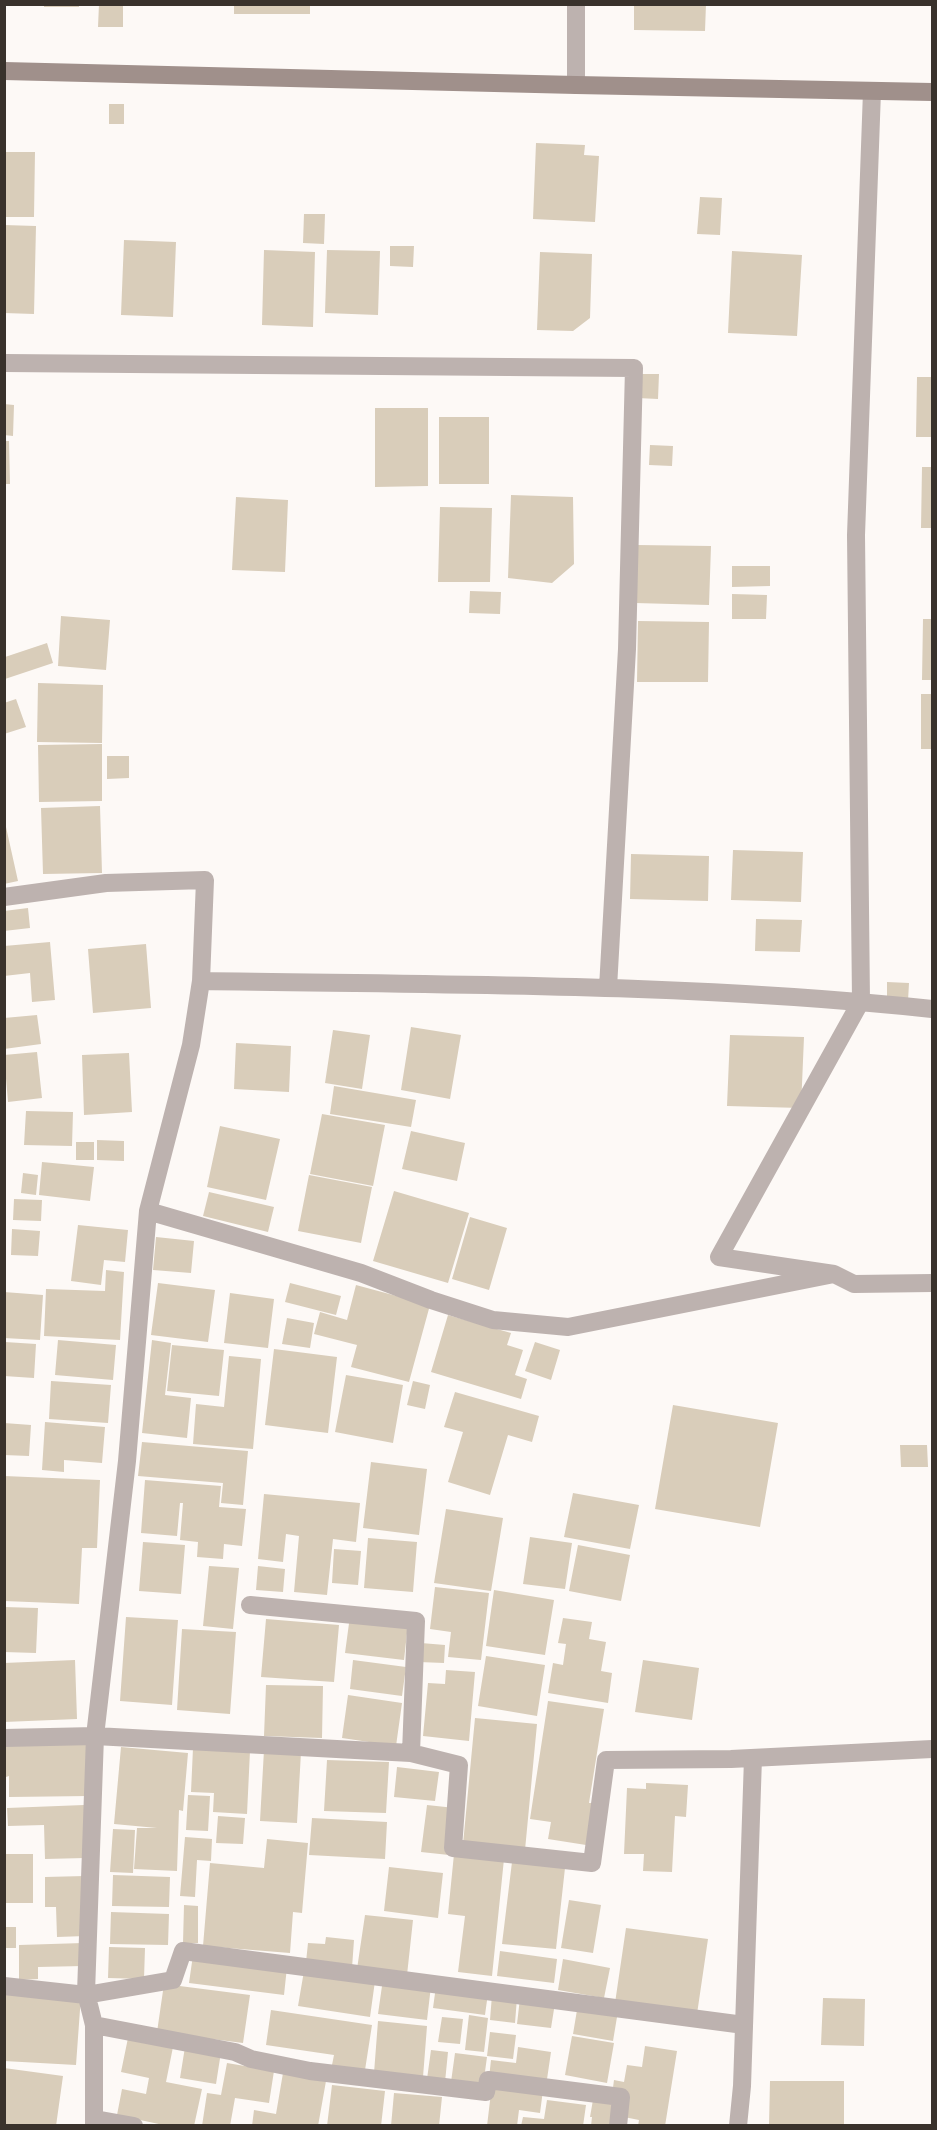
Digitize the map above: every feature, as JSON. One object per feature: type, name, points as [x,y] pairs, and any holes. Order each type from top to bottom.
[{"type":"street","points":[[576,4],[576,85]]},
{"type":"street","points":[[4,71],[933,92]]},
{"type":"street","points":[[872,91],[856,535],[861,1001],[719,1257],[834,1274],[854,1284],[933,1283]]},
{"type":"street","points":[[4,363],[634,369],[627,650],[608,988]]},
{"type":"street","points":[[4,897],[106,883],[205,880],[201,981],[191,1045],[148,1211],[128,1461],[95,1736],[86,1995],[94,2025],[94,2122],[134,2126]]},
{"type":"street","points":[[201,981],[608,988],[861,1001],[933,1009]]},
{"type":"street","points":[[148,1211],[361,1273],[493,1320],[568,1327],[834,1274]]},
{"type":"street","points":[[250,1605],[416,1622],[411,1753]]},
{"type":"street","points":[[4,1738],[95,1736],[411,1753],[459,1765],[453,1848],[592,1863],[606,1760],[753,1758],[933,1749]]},
{"type":"street","points":[[738,2126],[742,2086],[753,1758]]},
{"type":"street","points":[[4,1986],[86,1995],[172,1980],[183,1951],[744,2025]]},
{"type":"street","points":[[94,2025],[235,2052],[251,2059],[310,2071],[486,2092],[488,2080],[621,2097],[618,2126]]},
{"type":"building","points":[[44,4],[79,4],[79,7],[44,7]]},
{"type":"building","points":[[99,4],[123,4],[123,27],[98,27]]},
{"type":"building","points":[[234,4],[310,4],[310,14],[234,14]]},
{"type":"building","points":[[634,4],[706,4],[705,31],[634,30]]},
{"type":"building","points":[[109,104],[124,104],[124,124],[109,124]]},
{"type":"building","points":[[536,143],[585,145],[584,155],[599,156],[595,222],[533,219]]},
{"type":"building","points":[[4,152],[35,152],[34,217],[4,217]]},
{"type":"building","points":[[700,197],[722,198],[720,235],[697,234]]},
{"type":"building","points":[[304,214],[325,214],[324,244],[303,243]]},
{"type":"building","points":[[4,225],[36,226],[34,314],[4,313]]},
{"type":"building","points":[[124,240],[176,242],[173,317],[121,315]]},
{"type":"building","points":[[390,246],[414,246],[413,267],[390,266]]},
{"type":"building","points":[[264,250],[315,252],[313,327],[262,325]]},
{"type":"building","points":[[327,250],[380,251],[378,315],[325,313]]},
{"type":"building","points":[[732,251],[802,255],[797,336],[728,333]]},
{"type":"building","points":[[540,252],[592,254],[590,318],[573,331],[537,330]]},
{"type":"building","points":[[638,374],[659,374],[658,399],[637,398]]},
{"type":"building","points":[[917,377],[932,377],[932,437],[916,437]]},
{"type":"building","points":[[4,404],[14,405],[13,436],[4,435]]},
{"type":"building","points":[[375,408],[428,408],[428,486],[375,487]]},
{"type":"building","points":[[439,417],[489,417],[489,484],[439,484]]},
{"type":"building","points":[[4,441],[9,441],[10,484],[4,484]]},
{"type":"building","points":[[650,445],[673,446],[672,466],[649,465]]},
{"type":"building","points":[[922,467],[932,467],[932,528],[921,528]]},
{"type":"building","points":[[511,495],[573,497],[574,564],[552,583],[508,578]]},
{"type":"building","points":[[236,497],[288,500],[285,572],[232,570]]},
{"type":"building","points":[[440,507],[492,508],[490,582],[438,582]]},
{"type":"building","points":[[637,545],[711,546],[709,605],[635,603]]},
{"type":"building","points":[[732,566],[770,566],[770,586],[732,587]]},
{"type":"building","points":[[470,591],[501,592],[500,614],[469,613]]},
{"type":"building","points":[[732,594],[767,595],[766,619],[732,619]]},
{"type":"building","points":[[61,616],[110,620],[106,670],[58,666]]},
{"type":"building","points":[[923,619],[932,619],[932,680],[922,680]]},
{"type":"building","points":[[638,621],[709,622],[708,682],[637,682]]},
{"type":"building","points":[[47,643],[53,663],[5,679],[5,657]]},
{"type":"building","points":[[38,683],[103,685],[102,743],[37,742]]},
{"type":"building","points":[[921,694],[932,694],[932,749],[921,749]]},
{"type":"building","points":[[16,699],[26,727],[4,734],[4,703]]},
{"type":"building","points":[[102,744],[102,801],[39,802],[38,745]]},
{"type":"building","points":[[107,756],[129,756],[129,778],[107,779]]},
{"type":"building","points":[[100,806],[102,873],[43,874],[41,808]]},
{"type":"building","points":[[4,818],[18,881],[4,884]]},
{"type":"building","points":[[733,850],[803,852],[801,902],[731,900]]},
{"type":"building","points":[[631,854],[709,856],[708,901],[630,899]]},
{"type":"building","points":[[28,908],[30,928],[4,931],[4,911]]},
{"type":"building","points":[[756,919],[802,920],[800,952],[755,951]]},
{"type":"building","points":[[50,942],[55,1000],[32,1002],[30,973],[4,976],[4,946]]},
{"type":"building","points":[[146,944],[151,1008],[93,1013],[88,949]]},
{"type":"building","points":[[887,982],[909,983],[908,1001],[887,1000]]},
{"type":"building","points":[[37,1015],[41,1044],[4,1049],[4,1018]]},
{"type":"building","points":[[411,1027],[461,1035],[450,1099],[401,1090]]},
{"type":"building","points":[[333,1030],[370,1035],[362,1089],[325,1083]]},
{"type":"building","points":[[730,1035],[804,1037],[801,1108],[727,1106]]},
{"type":"building","points":[[236,1043],[291,1046],[289,1092],[234,1089]]},
{"type":"building","points":[[37,1052],[42,1098],[8,1102],[4,1055]]},
{"type":"building","points":[[129,1053],[132,1112],[84,1115],[82,1055]]},
{"type":"building","points":[[334,1086],[416,1100],[411,1127],[330,1114]]},
{"type":"building","points":[[26,1111],[73,1112],[72,1146],[24,1145]]},
{"type":"building","points":[[322,1114],[385,1125],[373,1186],[310,1174]]},
{"type":"building","points":[[220,1126],[280,1139],[266,1200],[207,1187]]},
{"type":"building","points":[[411,1131],[465,1143],[457,1181],[402,1169]]},
{"type":"building","points":[[97,1140],[124,1141],[124,1161],[97,1160]]},
{"type":"building","points":[[76,1142],[94,1142],[94,1160],[76,1160]]},
{"type":"building","points":[[42,1162],[94,1167],[90,1201],[39,1195]]},
{"type":"building","points":[[23,1173],[38,1175],[36,1195],[21,1193]]},
{"type":"building","points":[[309,1175],[372,1187],[361,1243],[298,1231]]},
{"type":"building","points":[[394,1191],[469,1213],[448,1283],[373,1261]]},
{"type":"building","points":[[209,1192],[274,1207],[268,1232],[203,1216]]},
{"type":"building","points":[[14,1199],[42,1200],[41,1221],[13,1220]]},
{"type":"building","points":[[470,1217],[507,1228],[489,1290],[452,1279]]},
{"type":"building","points":[[78,1225],[128,1230],[125,1262],[104,1260],[101,1285],[71,1281]]},
{"type":"building","points":[[12,1229],[40,1231],[38,1256],[11,1255]]},
{"type":"building","points":[[156,1237],[194,1241],[191,1273],[153,1270]]},
{"type":"building","points":[[106,1270],[124,1272],[120,1340],[44,1336],[46,1289],[105,1291]]},
{"type":"building","points":[[158,1283],[215,1290],[208,1342],[151,1335]]},
{"type":"building","points":[[290,1283],[341,1296],[336,1315],[285,1302]]},
{"type":"building","points":[[356,1285],[430,1305],[409,1382],[351,1367],[357,1345],[314,1334],[320,1312],[347,1320]]},
{"type":"building","points":[[4,1292],[43,1295],[40,1340],[4,1338]]},
{"type":"building","points":[[230,1293],[274,1299],[268,1348],[224,1343]]},
{"type":"building","points":[[448,1315],[511,1333],[507,1345],[523,1350],[515,1375],[527,1379],[521,1399],[431,1372]]},
{"type":"building","points":[[287,1318],[314,1323],[310,1348],[282,1344]]},
{"type":"building","points":[[58,1340],[116,1345],[113,1380],[55,1375]]},
{"type":"building","points":[[152,1340],[171,1343],[165,1395],[191,1398],[187,1438],[142,1433]]},
{"type":"building","points":[[5,1342],[36,1344],[34,1378],[4,1376]]},
{"type":"building","points":[[535,1342],[560,1350],[551,1380],[525,1371]]},
{"type":"building","points":[[172,1345],[224,1350],[219,1396],[167,1391]]},
{"type":"building","points":[[274,1349],[337,1357],[328,1433],[265,1425]]},
{"type":"building","points":[[229,1356],[261,1359],[253,1449],[193,1444],[196,1404],[224,1407]]},
{"type":"building","points":[[346,1375],[403,1385],[393,1443],[335,1432]]},
{"type":"building","points":[[51,1381],[111,1385],[108,1423],[49,1419]]},
{"type":"building","points":[[413,1381],[430,1385],[425,1409],[407,1405]]},
{"type":"building","points":[[455,1392],[539,1416],[532,1442],[508,1435],[490,1495],[448,1482],[463,1432],[444,1427]]},
{"type":"building","points":[[673,1405],[778,1423],[760,1527],[655,1509]]},
{"type":"building","points":[[45,1422],[105,1427],[102,1463],[64,1460],[64,1472],[42,1470]]},
{"type":"building","points":[[4,1423],[31,1425],[29,1456],[4,1455]]},
{"type":"building","points":[[142,1442],[248,1451],[243,1505],[221,1503],[223,1483],[138,1476]]},
{"type":"building","points":[[900,1445],[927,1445],[928,1467],[901,1467]]},
{"type":"building","points":[[371,1462],[427,1469],[419,1535],[363,1528]]},
{"type":"building","points":[[4,1476],[100,1480],[97,1548],[82,1548],[79,1604],[4,1601]]},
{"type":"building","points":[[145,1480],[221,1486],[219,1507],[246,1509],[242,1546],[224,1544],[223,1559],[197,1557],[198,1542],[180,1540],[183,1503],[180,1503],[177,1536],[141,1533]]},
{"type":"building","points":[[573,1493],[639,1505],[630,1549],[564,1537]]},
{"type":"building","points":[[264,1494],[360,1503],[356,1542],[333,1539],[327,1595],[294,1592],[299,1536],[286,1534],[283,1562],[258,1559]]},
{"type":"building","points":[[446,1509],[503,1518],[491,1591],[434,1583]]},
{"type":"building","points":[[530,1537],[572,1543],[565,1589],[523,1584]]},
{"type":"building","points":[[368,1538],[417,1542],[413,1592],[364,1588]]},
{"type":"building","points":[[143,1542],[185,1545],[181,1594],[139,1591]]},
{"type":"building","points":[[578,1545],[630,1555],[621,1601],[569,1591]]},
{"type":"building","points":[[334,1549],[361,1551],[358,1585],[332,1583]]},
{"type":"building","points":[[209,1566],[239,1568],[233,1629],[203,1626]]},
{"type":"building","points":[[258,1566],[285,1569],[283,1592],[256,1590]]},
{"type":"building","points":[[435,1587],[489,1593],[481,1660],[448,1657],[451,1632],[430,1629]]},
{"type":"building","points":[[494,1590],[554,1600],[545,1655],[486,1646]]},
{"type":"building","points":[[4,1607],[38,1608],[36,1653],[4,1652]]},
{"type":"building","points":[[350,1616],[408,1624],[404,1660],[345,1653]]},
{"type":"building","points":[[126,1617],[178,1620],[172,1705],[120,1701]]},
{"type":"building","points":[[563,1618],[592,1622],[589,1639],[606,1642],[601,1671],[612,1673],[608,1703],[548,1693],[553,1663],[563,1665],[566,1644],[558,1643]]},
{"type":"building","points":[[266,1619],[339,1625],[334,1682],[261,1677]]},
{"type":"building","points":[[182,1629],[236,1632],[230,1714],[177,1710]]},
{"type":"building","points":[[421,1643],[445,1645],[444,1663],[419,1662]]},
{"type":"building","points":[[486,1656],[545,1665],[537,1716],[478,1706]]},
{"type":"building","points":[[75,1660],[77,1719],[4,1722],[4,1663]]},
{"type":"building","points":[[353,1660],[406,1667],[402,1696],[350,1689]]},
{"type":"building","points":[[643,1660],[699,1668],[692,1720],[635,1712]]},
{"type":"building","points":[[446,1670],[475,1672],[469,1741],[423,1736],[428,1683],[445,1684]]},
{"type":"building","points":[[266,1685],[323,1686],[322,1738],[264,1736]]},
{"type":"building","points":[[348,1695],[402,1703],[396,1746],[342,1738]]},
{"type":"building","points":[[548,1701],[604,1709],[589,1803],[592,1803],[586,1845],[548,1839],[551,1822],[530,1819]]},
{"type":"building","points":[[475,1718],[537,1724],[525,1850],[463,1844]]},
{"type":"building","points":[[6,1741],[89,1741],[89,1796],[9,1797],[9,1776],[6,1777]]},
{"type":"building","points":[[121,1747],[188,1753],[183,1811],[179,1810],[177,1871],[134,1869],[137,1828],[157,1828],[114,1824]]},
{"type":"building","points":[[193,1748],[250,1751],[247,1814],[213,1812],[214,1793],[191,1792]]},
{"type":"building","points":[[264,1750],[301,1752],[297,1823],[260,1821]]},
{"type":"building","points":[[327,1760],[389,1762],[386,1813],[324,1811]]},
{"type":"building","points":[[397,1767],[439,1772],[435,1801],[394,1797]]},
{"type":"building","points":[[646,1783],[688,1785],[686,1817],[675,1816],[672,1872],[643,1871],[644,1854],[624,1854],[627,1788],[646,1789]]},
{"type":"building","points":[[188,1795],[210,1796],[208,1831],[186,1830]]},
{"type":"building","points":[[84,1805],[85,1858],[45,1859],[44,1825],[8,1826],[7,1808]]},
{"type":"building","points":[[427,1805],[455,1808],[449,1855],[421,1852]]},
{"type":"building","points":[[218,1816],[245,1818],[243,1844],[216,1843]]},
{"type":"building","points":[[312,1818],[387,1822],[385,1859],[309,1855]]},
{"type":"building","points":[[113,1829],[135,1830],[133,1873],[110,1872]]},
{"type":"building","points":[[185,1837],[212,1839],[211,1861],[197,1860],[195,1897],[180,1896]]},
{"type":"building","points":[[267,1839],[308,1843],[302,1913],[293,1912],[290,1953],[203,1946],[210,1863],[264,1868]]},
{"type":"building","points":[[4,1854],[33,1854],[33,1903],[4,1903]]},
{"type":"building","points":[[454,1854],[504,1859],[492,1976],[458,1972],[465,1916],[448,1914]]},
{"type":"building","points":[[512,1862],[565,1868],[556,1949],[502,1944]]},
{"type":"building","points":[[389,1867],[443,1873],[438,1918],[384,1911]]},
{"type":"building","points":[[113,1875],[170,1877],[169,1907],[112,1906]]},
{"type":"building","points":[[85,1876],[86,1936],[57,1937],[56,1907],[45,1907],[45,1877]]},
{"type":"building","points":[[569,1900],[601,1905],[593,1953],[561,1948]]},
{"type":"building","points":[[184,1905],[198,1906],[198,1943],[183,1943]]},
{"type":"building","points":[[111,1912],[169,1914],[168,1945],[110,1944]]},
{"type":"building","points":[[365,1915],[413,1920],[407,1975],[357,1969]]},
{"type":"building","points":[[4,1927],[16,1927],[16,1948],[4,1948]]},
{"type":"building","points":[[626,1928],[708,1939],[697,2014],[615,2003]]},
{"type":"building","points":[[326,1937],[354,1940],[352,1968],[306,1962],[308,1943],[325,1944]]},
{"type":"building","points":[[83,1943],[83,1966],[38,1967],[38,1979],[19,1980],[19,1945]]},
{"type":"building","points":[[109,1947],[145,1948],[144,1979],[108,1978]]},
{"type":"building","points":[[500,1951],[557,1959],[554,1983],[497,1976]]},
{"type":"building","points":[[193,1955],[287,1967],[284,1995],[189,1983]]},
{"type":"building","points":[[563,1959],[610,1968],[604,1998],[558,1990]]},
{"type":"building","points":[[304,1971],[375,1981],[370,2017],[298,2006]]},
{"type":"building","points":[[383,1979],[431,1986],[427,2020],[378,2014]]},
{"type":"building","points":[[164,1984],[250,1995],[243,2043],[157,2032]]},
{"type":"building","points":[[436,1986],[488,1993],[485,2015],[433,2008]]},
{"type":"building","points":[[4,1990],[81,1996],[76,2065],[4,2061]]},
{"type":"building","points":[[492,1995],[517,1998],[515,2023],[490,2020]]},
{"type":"building","points":[[520,1998],[555,2003],[551,2028],[517,2024]]},
{"type":"building","points":[[823,1998],[865,1999],[864,2046],[821,2045]]},
{"type":"building","points":[[578,2004],[618,2011],[613,2041],[573,2034]]},
{"type":"building","points":[[271,2010],[372,2025],[365,2070],[332,2065],[334,2055],[266,2045]]},
{"type":"building","points":[[469,2015],[488,2018],[484,2052],[465,2050]]},
{"type":"building","points":[[442,2017],[463,2019],[460,2044],[438,2042]]},
{"type":"building","points":[[378,2021],[427,2026],[423,2077],[374,2073]]},
{"type":"building","points":[[490,2032],[516,2035],[513,2059],[487,2056]]},
{"type":"building","points":[[572,2036],[614,2043],[607,2083],[565,2075]]},
{"type":"building","points":[[128,2038],[173,2047],[166,2082],[202,2089],[194,2126],[168,2126],[117,2115],[122,2089],[146,2094],[149,2078],[121,2072]]},
{"type":"building","points":[[645,2046],[677,2051],[665,2126],[638,2126],[639,2120],[624,2117],[612,2095],[614,2080],[624,2082],[627,2065],[642,2067]]},
{"type":"building","points":[[185,2047],[221,2052],[216,2084],[180,2078]]},
{"type":"building","points":[[518,2047],[551,2052],[546,2086],[489,2078],[491,2060],[516,2063]]},
{"type":"building","points":[[431,2050],[448,2052],[445,2082],[427,2079]]},
{"type":"building","points":[[455,2053],[487,2057],[483,2086],[451,2082]]},
{"type":"building","points":[[227,2063],[274,2071],[269,2103],[235,2098],[230,2126],[202,2126],[207,2093],[221,2095]]},
{"type":"building","points":[[4,2068],[63,2076],[56,2126],[4,2126]]},
{"type":"building","points":[[283,2073],[326,2081],[318,2126],[252,2126],[254,2110],[276,2114]]},
{"type":"building","points":[[770,2081],[844,2081],[844,2126],[769,2126]]},
{"type":"building","points":[[492,2084],[543,2090],[540,2113],[519,2110],[517,2126],[487,2126]]},
{"type":"building","points":[[332,2085],[385,2091],[381,2126],[327,2126]]},
{"type":"building","points":[[394,2093],[442,2097],[439,2126],[391,2126]]},
{"type":"building","points":[[594,2094],[614,2097],[610,2126],[591,2126],[592,2117],[590,2117]]},
{"type":"building","points":[[547,2100],[586,2105],[583,2126],[521,2126],[523,2117],[544,2119]]}]
